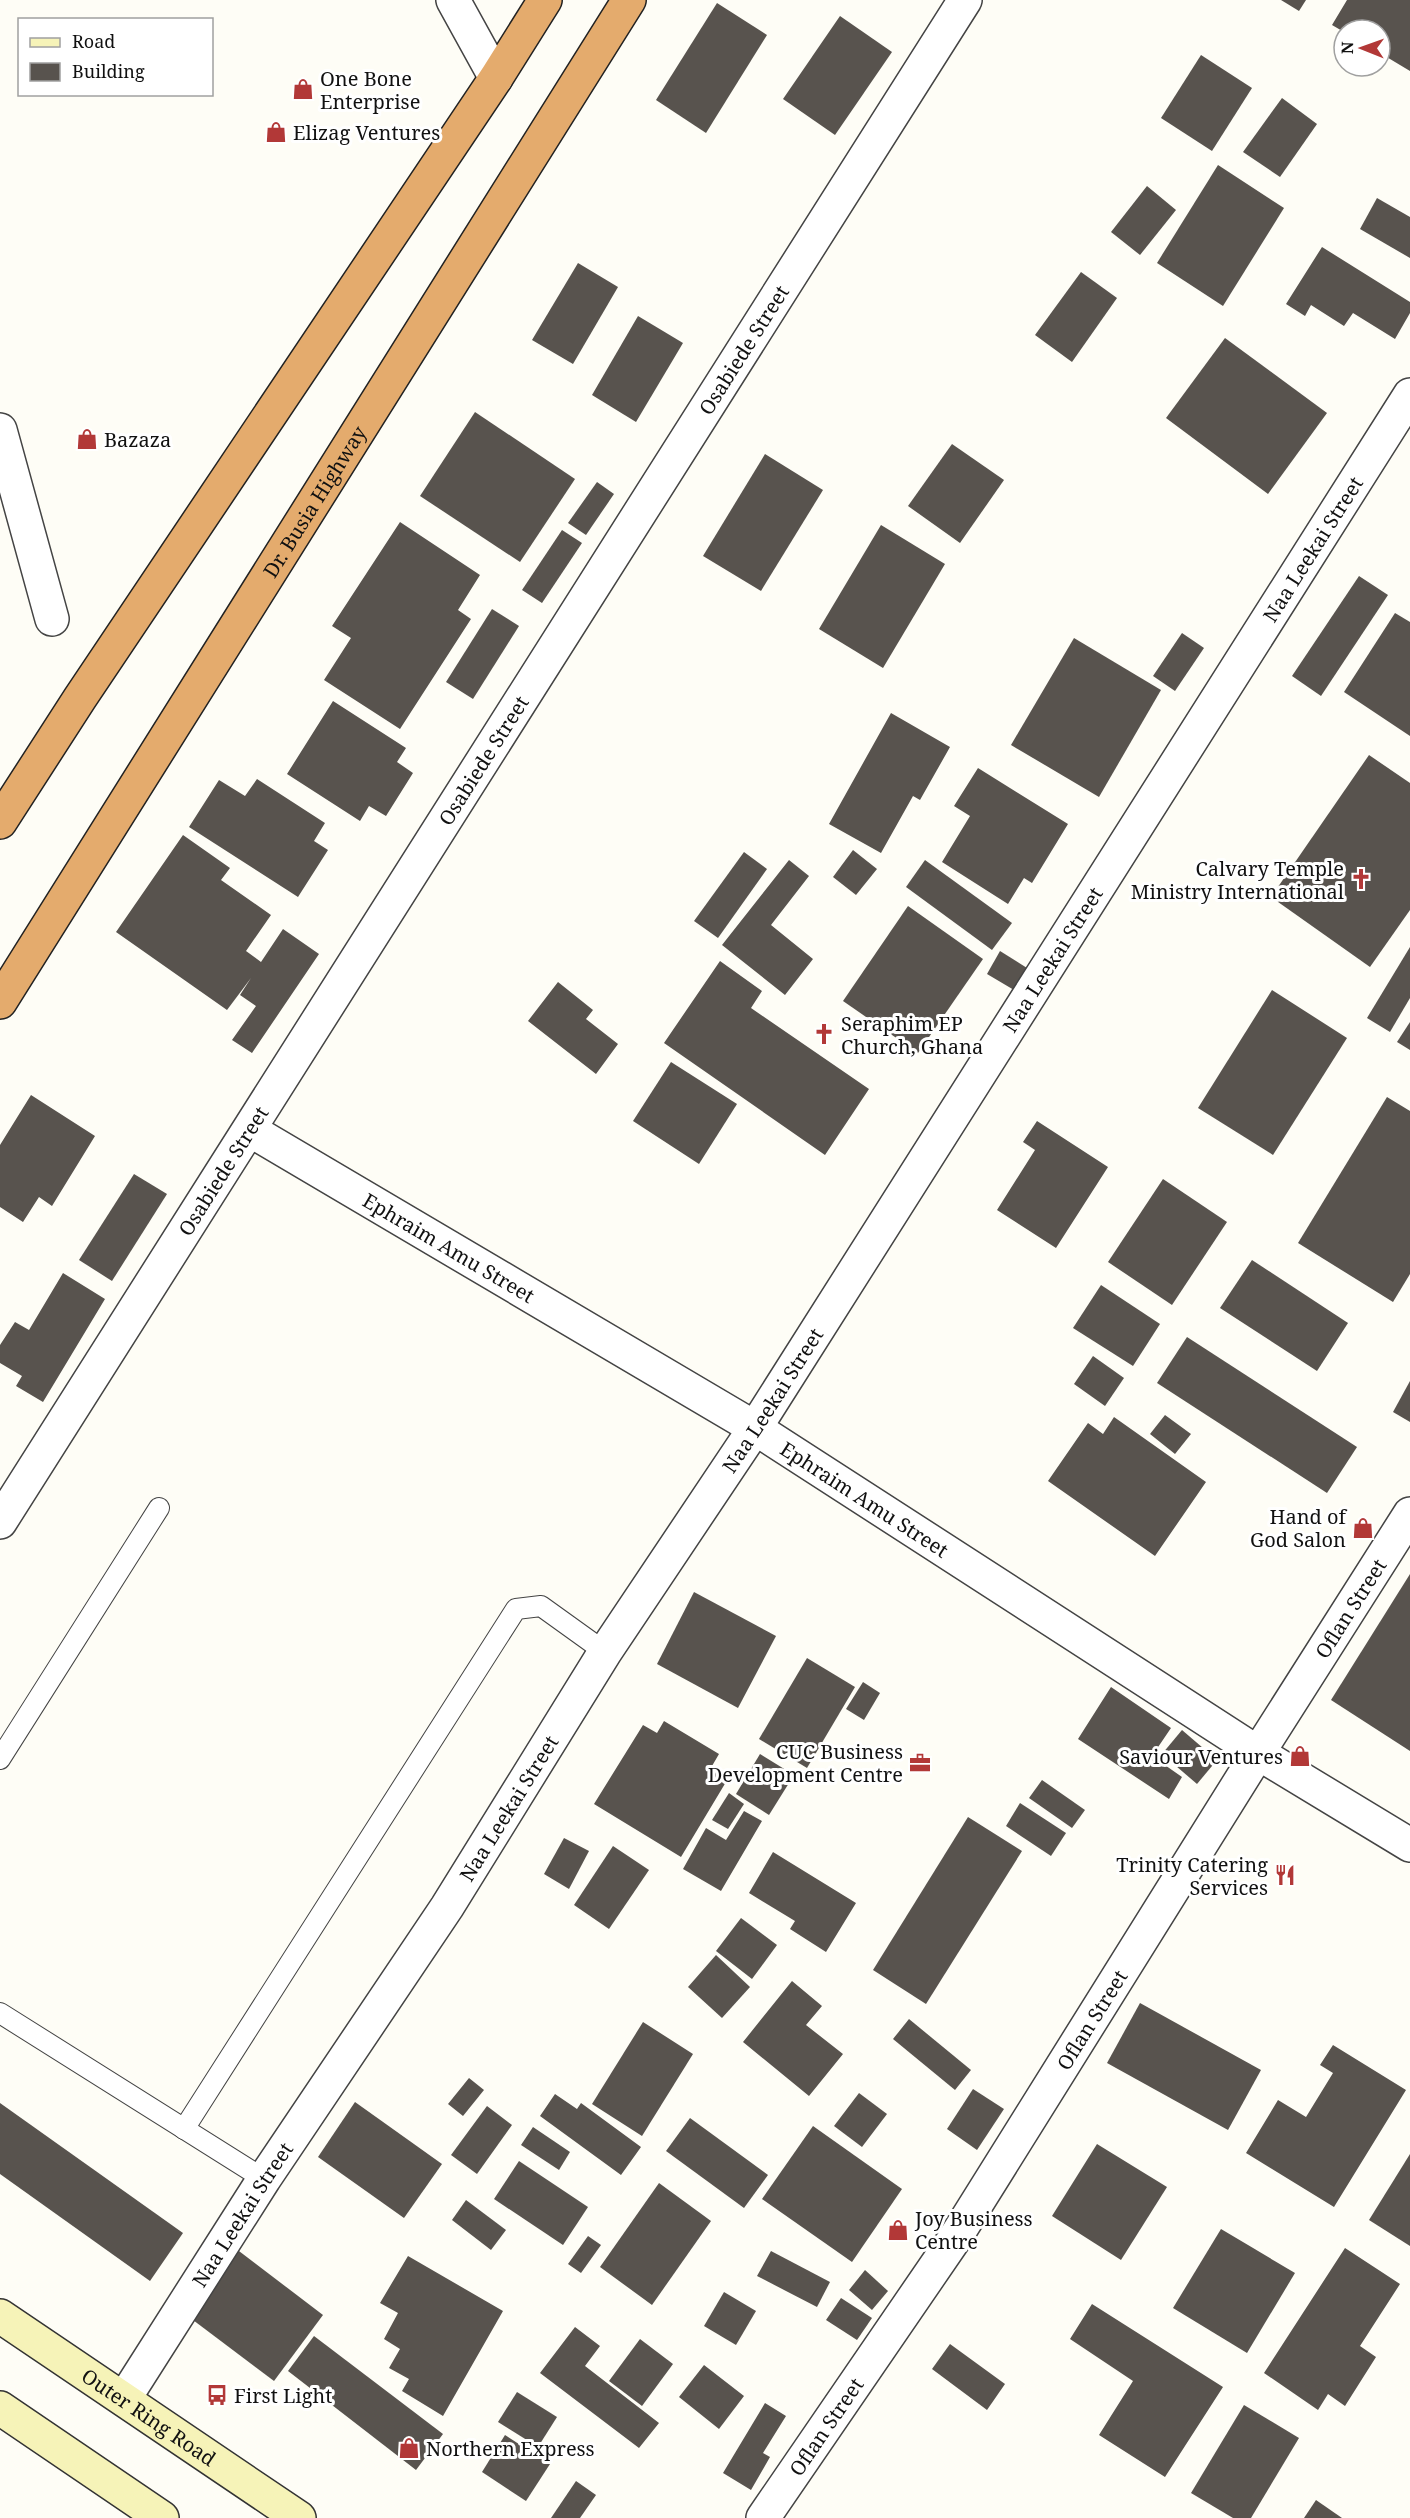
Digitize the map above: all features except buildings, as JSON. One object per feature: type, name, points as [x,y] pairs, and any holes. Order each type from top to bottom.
[{"type":"highway","points":[[0,822],[80,698],[496,78],[545,0]]},
{"type":"highway","name":"Dr. Busia Highway","points":[[0,1002],[629,0]]},
{"type":"main road","name":"Outer Ring Road","points":[[0,2316],[299,2518]]},
{"type":"main road","points":[[0,2408],[162,2518]]},
{"type":"street","points":[[453,0],[496,78]]},
{"type":"street","name":"Osabiede Street","points":[[0,1522],[965,0]]},
{"type":"street","name":"Naa Leekai Street","points":[[124,2399],[264,2179],[447,1907],[605,1652],[755,1428],[1410,395]]},
{"type":"street","points":[[0,430],[52,619]]},
{"type":"street","name":"Ephraim Amu Street","points":[[250,1130],[755,1428],[1257,1753],[1410,1845]]},
{"type":"street","name":"Oflan Street","points":[[763,2518],[955,2238],[1257,1753],[1410,1514]]},
{"type":"lane","points":[[0,1759],[159,1508]]},
{"type":"lane","points":[[184,2129],[516,1609],[541,1606],[605,1652]]},
{"type":"lane","points":[[0,2013],[264,2179]]},
{"type":"place","name":"One Bone Enterprise","points":[[303,89]]},
{"type":"place","name":"Elizag Ventures","points":[[276,132]]},
{"type":"place","name":"Bazaza","points":[[87,439]]},
{"type":"place","name":"Calvary Temple Ministry International","points":[[1361,879]]},
{"type":"place","name":"Seraphim EP Church, Ghana","points":[[824,1034]]},
{"type":"place","name":"Hand of God Salon","points":[[1363,1528]]},
{"type":"place","name":"Saviour Ventures","points":[[1300,1756]]},
{"type":"place","name":"CUC Business Development Centre","points":[[920,1763]]},
{"type":"place","name":"Trinity Catering Services","points":[[1285,1875]]},
{"type":"place","name":"Joy Business Centre","points":[[898,2230]]},
{"type":"place","name":"First Light","points":[[217,2395]]},
{"type":"place","name":"Northern Express","points":[[409,2448]]}]
